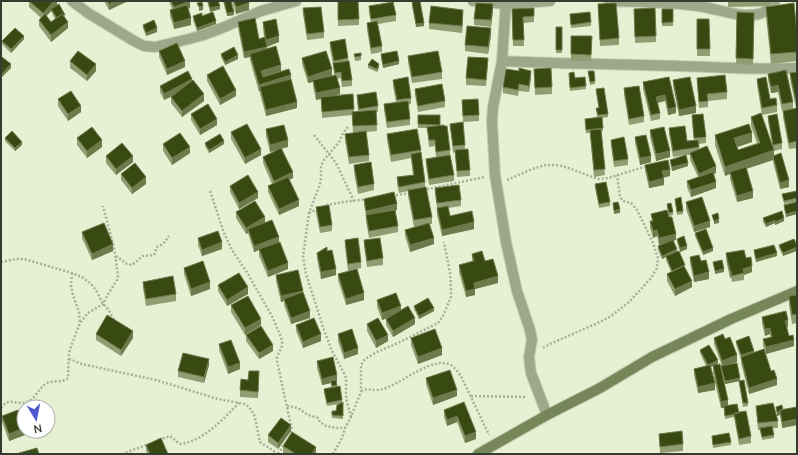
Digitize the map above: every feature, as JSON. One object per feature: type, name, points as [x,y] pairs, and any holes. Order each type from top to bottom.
[{"type":"street","points":[[72,1],[88,13],[134,41],[144,46],[155,47],[203,35],[261,12],[296,1]]},
{"type":"street","points":[[473,1],[506,3],[550,1]]},
{"type":"street","points":[[609,1],[700,6],[739,15],[750,15],[768,11],[775,1]]},
{"type":"street","points":[[506,3],[502,61],[492,107],[496,180],[506,242],[517,291],[532,340],[529,357],[531,373],[547,415]]},
{"type":"street","points":[[502,61],[560,64],[778,69],[797,68]]},
{"type":"street","points":[[478,454],[547,415],[600,388],[652,357],[731,319],[797,291]]},
{"type":"path","points":[[348,127],[321,166],[320,184],[308,213],[303,256],[313,298],[323,327],[332,351],[346,378],[346,398],[351,417]]},
{"type":"path","points":[[314,134],[336,163],[354,201]]},
{"type":"path","points":[[420,191],[496,180],[546,165],[563,166],[598,179],[608,178],[649,166]]},
{"type":"path","points":[[529,357],[550,344],[602,322],[611,316],[629,302],[651,278],[657,268],[658,258],[653,243],[641,218],[631,203],[623,201],[620,197],[617,175]]},
{"type":"path","points":[[69,360],[156,380],[200,394],[244,404],[249,407],[254,414],[260,442],[278,454],[292,430],[277,361],[277,357],[282,346],[282,340],[265,304],[232,250],[224,233],[210,191]]},
{"type":"path","points":[[392,196],[413,193]]},
{"type":"path","points":[[308,213],[326,206],[370,199]]},
{"type":"path","points":[[1,408],[5,403],[9,402],[27,402],[31,400],[46,384],[67,379],[69,374],[69,354],[80,323],[88,313],[103,304],[115,284],[118,276],[116,256],[103,206]]},
{"type":"path","points":[[116,256],[127,264],[132,265],[143,256],[154,255],[158,247],[163,244],[169,236]]},
{"type":"path","points":[[333,454],[342,438],[360,392],[361,366],[365,359],[433,326],[438,323],[443,316],[451,296],[450,273],[444,242]]},
{"type":"path","points":[[1,262],[24,259],[72,273],[82,278],[91,284],[96,290],[103,304],[108,309],[114,320]]},
{"type":"path","points":[[72,273],[72,295],[79,312],[80,323]]},
{"type":"path","points":[[360,392],[367,389],[381,390],[399,383],[434,364],[443,363],[451,365],[461,376],[494,446]]},
{"type":"path","points":[[471,396],[540,397]]},
{"type":"path","points":[[157,441],[170,436],[180,444],[199,437],[213,429],[239,403]]},
{"type":"path","points":[[287,406],[298,408],[308,415],[315,416],[326,426],[345,428]]},
{"type":"path","points":[[122,454],[151,443]]},
{"type":"building","points":[[29,1],[54,1],[43,13]]},
{"type":"building","points":[[107,1],[114,1],[109,4]]},
{"type":"building","points":[[171,1],[190,1],[174,7]]},
{"type":"building","points":[[208,1],[218,1],[220,6],[210,8]]},
{"type":"building","points":[[224,1],[231,1],[234,12],[227,13]]},
{"type":"building","points":[[234,1],[249,1],[249,3],[236,7]]},
{"type":"building","points":[[338,1],[358,1],[359,19],[338,20]]},
{"type":"building","points":[[420,1],[424,23],[416,24],[412,2]]},
{"type":"building","points":[[202,2],[203,6],[199,7],[197,3]]},
{"type":"building","points":[[393,2],[396,15],[371,19],[369,6]]},
{"type":"building","points":[[476,3],[493,4],[491,20],[474,19]]},
{"type":"building","points":[[616,3],[619,38],[600,40],[598,4]]},
{"type":"building","points":[[794,3],[797,52],[771,54],[766,7]]},
{"type":"building","points":[[59,4],[65,15],[62,14],[57,18],[51,9]]},
{"type":"building","points":[[187,5],[191,18],[174,23],[170,10]]},
{"type":"building","points":[[431,6],[463,10],[462,26],[429,23]]},
{"type":"building","points":[[321,7],[324,32],[307,34],[303,8]]},
{"type":"building","points":[[534,8],[534,16],[523,17],[524,40],[513,40],[512,9]]},
{"type":"building","points":[[655,8],[656,36],[635,37],[634,9]]},
{"type":"building","points":[[662,9],[673,9],[673,22],[662,23]]},
{"type":"building","points":[[213,12],[216,21],[197,28],[193,16],[202,13],[202,16]]},
{"type":"building","points":[[590,12],[591,22],[571,25],[570,14]]},
{"type":"building","points":[[737,12],[754,13],[753,59],[736,58]]},
{"type":"building","points":[[45,14],[51,22],[62,14],[68,22],[51,35],[39,20]]},
{"type":"building","points":[[255,18],[259,39],[265,37],[267,47],[244,52],[238,22]]},
{"type":"building","points":[[276,19],[279,36],[266,40],[263,22]]},
{"type":"building","points":[[697,19],[709,19],[710,49],[697,49]]},
{"type":"building","points":[[154,20],[157,28],[146,33],[143,25]]},
{"type":"building","points":[[377,21],[382,46],[371,48],[367,23]]},
{"type":"building","points":[[467,26],[491,28],[488,47],[465,45]]},
{"type":"building","points":[[556,27],[562,27],[562,50],[556,50]]},
{"type":"building","points":[[15,28],[24,36],[11,49],[2,41]]},
{"type":"building","points":[[571,36],[592,36],[591,55],[571,54]]},
{"type":"building","points":[[345,39],[348,58],[334,61],[330,42]]},
{"type":"building","points":[[177,43],[185,61],[167,69],[159,51]]},
{"type":"building","points":[[276,46],[281,65],[261,71],[263,77],[289,69],[291,75],[259,85],[250,54]]},
{"type":"building","points":[[234,47],[238,55],[225,62],[221,54]]},
{"type":"building","points":[[78,51],[96,64],[87,75],[70,61]]},
{"type":"building","points":[[326,51],[332,69],[308,77],[302,58]]},
{"type":"building","points":[[397,51],[399,61],[383,65],[381,54]]},
{"type":"building","points":[[438,51],[442,72],[412,77],[408,56]]},
{"type":"building","points":[[361,53],[361,56],[355,57],[354,54]]},
{"type":"building","points":[[2,57],[11,64],[1,75],[1,58]]},
{"type":"building","points":[[468,57],[488,58],[486,80],[466,78]]},
{"type":"building","points":[[372,59],[379,64],[377,69],[368,65]]},
{"type":"building","points":[[349,61],[352,80],[342,81],[341,72],[335,73],[333,63]]},
{"type":"building","points":[[223,66],[236,90],[220,99],[207,75]]},
{"type":"building","points":[[519,68],[531,71],[529,86],[519,84],[518,90],[503,87],[506,69],[519,71]]},
{"type":"building","points":[[551,68],[552,87],[535,88],[534,69]]},
{"type":"building","points":[[786,70],[793,102],[782,104],[778,85],[771,87],[768,74]]},
{"type":"building","points":[[188,71],[192,79],[164,94],[160,86]]},
{"type":"building","points":[[588,71],[594,71],[595,81],[590,82]]},
{"type":"building","points":[[574,72],[575,78],[585,77],[586,86],[570,88],[569,73]]},
{"type":"building","points":[[797,72],[797,102],[796,102],[790,73]]},
{"type":"building","points":[[336,75],[340,88],[316,93],[313,80]]},
{"type":"building","points":[[725,75],[727,92],[707,94],[708,101],[699,102],[697,78]]},
{"type":"building","points":[[408,77],[411,98],[397,100],[393,80]]},
{"type":"building","points":[[669,77],[676,107],[668,109],[665,95],[656,97],[660,113],[651,115],[643,82]]},
{"type":"building","points":[[690,77],[696,106],[679,110],[673,80]]},
{"type":"building","points":[[766,77],[770,99],[776,98],[777,105],[762,108],[757,79]]},
{"type":"building","points":[[291,79],[297,102],[266,110],[260,87]]},
{"type":"building","points":[[193,80],[204,94],[182,111],[171,97]]},
{"type":"building","points":[[442,84],[445,101],[418,106],[415,89]]},
{"type":"building","points":[[639,86],[644,116],[629,119],[624,88]]},
{"type":"building","points":[[604,88],[608,114],[598,115],[596,108],[599,108],[596,89]]},
{"type":"building","points":[[71,91],[81,106],[68,114],[58,99]]},
{"type":"building","points":[[376,92],[378,106],[359,109],[357,95]]},
{"type":"building","points":[[353,94],[354,109],[322,112],[321,97]]},
{"type":"building","points":[[478,99],[479,115],[463,116],[462,100]]},
{"type":"building","points":[[408,101],[410,119],[387,122],[384,104]]},
{"type":"building","points":[[208,104],[217,119],[200,129],[191,114]]},
{"type":"building","points":[[797,108],[797,141],[789,143],[783,111]]},
{"type":"building","points":[[376,110],[377,125],[353,126],[352,112]]},
{"type":"building","points":[[761,113],[774,150],[725,167],[715,135],[749,124],[752,133],[734,138],[738,150],[760,143],[751,117]]},
{"type":"building","points":[[703,114],[706,137],[694,138],[692,115]]},
{"type":"building","points":[[777,114],[782,143],[773,145],[768,116]]},
{"type":"building","points":[[418,115],[440,115],[440,125],[418,124]]},
{"type":"building","points":[[602,117],[603,128],[586,130],[585,119]]},
{"type":"building","points":[[463,122],[465,145],[453,146],[450,124]]},
{"type":"building","points":[[247,124],[261,149],[245,158],[231,132]]},
{"type":"building","points":[[284,125],[288,140],[270,145],[266,129]]},
{"type":"building","points":[[447,126],[450,150],[436,152],[435,140],[429,140],[427,127]]},
{"type":"building","points":[[685,126],[687,141],[698,140],[699,147],[673,151],[669,128]]},
{"type":"building","points":[[92,127],[102,140],[87,151],[77,138]]},
{"type":"building","points":[[664,127],[670,151],[656,154],[650,130]]},
{"type":"building","points":[[417,129],[421,150],[391,155],[387,134]]},
{"type":"building","points":[[601,129],[605,169],[594,170],[590,130]]},
{"type":"building","points":[[12,131],[22,142],[15,148],[5,138]]},
{"type":"building","points":[[366,131],[369,155],[349,157],[345,134]]},
{"type":"building","points":[[180,133],[190,147],[172,158],[163,144]]},
{"type":"building","points":[[220,134],[224,141],[209,150],[205,143]]},
{"type":"building","points":[[646,135],[651,156],[640,158],[635,137]]},
{"type":"building","points":[[624,137],[628,159],[614,161],[611,140]]},
{"type":"building","points":[[122,143],[133,156],[116,169],[106,156]]},
{"type":"building","points":[[707,146],[716,166],[699,174],[690,153]]},
{"type":"building","points":[[281,148],[293,172],[274,181],[263,157]]},
{"type":"building","points":[[468,149],[470,170],[457,171],[455,150]]},
{"type":"building","points":[[421,152],[425,182],[399,187],[397,177],[414,175],[411,154]]},
{"type":"building","points":[[781,153],[789,180],[780,183],[773,156]]},
{"type":"building","points":[[450,155],[454,175],[429,179],[426,159]]},
{"type":"building","points":[[686,155],[688,163],[672,167],[670,160]]},
{"type":"building","points":[[668,160],[670,170],[662,171],[664,178],[649,182],[645,165]]},
{"type":"building","points":[[371,162],[374,184],[358,187],[354,165]]},
{"type":"building","points":[[135,163],[146,177],[132,188],[121,174]]},
{"type":"building","points":[[746,167],[753,191],[737,196],[730,172]]},
{"type":"building","points":[[713,172],[716,182],[691,190],[687,181]]},
{"type":"building","points":[[248,175],[258,192],[239,203],[230,186]]},
{"type":"building","points":[[288,177],[299,200],[279,209],[268,186]]},
{"type":"building","points":[[606,182],[610,202],[599,204],[595,184]]},
{"type":"building","points":[[459,185],[461,200],[437,203],[435,188]]},
{"type":"building","points":[[426,187],[432,217],[414,220],[408,190]]},
{"type":"building","points":[[797,191],[797,198],[784,201],[782,194]]},
{"type":"building","points":[[394,192],[397,204],[366,211],[364,199]]},
{"type":"building","points":[[681,197],[683,211],[677,212],[675,199]]},
{"type":"building","points":[[702,197],[710,221],[694,226],[686,202]]},
{"type":"building","points":[[255,201],[265,217],[246,228],[236,212]]},
{"type":"building","points":[[618,202],[620,209],[614,211],[613,203]]},
{"type":"building","points":[[797,202],[797,211],[786,214],[784,205]]},
{"type":"building","points":[[671,203],[673,212],[669,213],[667,204]]},
{"type":"building","points":[[329,205],[332,225],[320,227],[316,207]]},
{"type":"building","points":[[448,206],[450,216],[472,211],[474,222],[442,230],[437,208]]},
{"type":"building","points":[[395,210],[398,226],[369,231],[366,215]]},
{"type":"building","points":[[667,210],[669,217],[672,217],[676,234],[659,238],[657,230],[653,231],[650,221],[653,221],[651,214]]},
{"type":"building","points":[[782,211],[784,218],[766,224],[763,218]]},
{"type":"building","points":[[718,213],[719,219],[714,221],[712,215]]},
{"type":"building","points":[[272,220],[279,237],[254,246],[248,229]]},
{"type":"building","points":[[104,223],[113,244],[92,254],[82,232]]},
{"type":"building","points":[[429,223],[434,238],[410,245],[405,230]]},
{"type":"building","points":[[706,229],[713,248],[703,252],[695,233]]},
{"type":"building","points":[[218,231],[222,242],[202,250],[198,238]]},
{"type":"building","points":[[684,236],[687,246],[680,248],[677,239]]},
{"type":"building","points":[[358,238],[361,262],[348,264],[345,240]]},
{"type":"building","points":[[380,238],[383,258],[367,261],[364,240]]},
{"type":"building","points":[[794,239],[797,247],[783,253],[779,245]]},
{"type":"building","points":[[673,240],[677,249],[662,256],[658,246]]},
{"type":"building","points":[[280,242],[288,263],[268,271],[259,249]]},
{"type":"building","points":[[774,245],[777,253],[756,259],[754,250]]},
{"type":"building","points":[[327,247],[327,251],[332,250],[336,269],[321,272],[317,253]]},
{"type":"building","points":[[744,250],[746,258],[751,257],[752,266],[743,269],[744,273],[732,276],[726,253]]},
{"type":"building","points":[[482,251],[485,261],[493,259],[498,276],[474,283],[475,289],[466,291],[459,265],[474,261],[472,254]]},
{"type":"building","points":[[679,251],[685,265],[672,271],[666,256]]},
{"type":"building","points":[[699,255],[701,261],[706,260],[709,272],[694,276],[690,257]]},
{"type":"building","points":[[722,260],[724,269],[715,271],[713,262]]},
{"type":"building","points":[[203,261],[210,282],[191,289],[184,268]]},
{"type":"building","points":[[684,266],[692,281],[675,289],[667,274]]},
{"type":"building","points":[[357,269],[364,293],[346,299],[338,274]]},
{"type":"building","points":[[298,270],[303,291],[281,296],[276,275]]},
{"type":"building","points":[[239,273],[248,287],[227,300],[218,285]]},
{"type":"building","points":[[173,276],[176,294],[146,299],[143,282]]},
{"type":"building","points":[[303,292],[310,311],[291,318],[284,299]]},
{"type":"building","points":[[396,293],[401,306],[382,313],[377,300]]},
{"type":"building","points":[[797,295],[797,314],[792,315],[789,296]]},
{"type":"building","points":[[248,296],[261,319],[245,328],[231,305]]},
{"type":"building","points":[[428,298],[434,308],[419,316],[414,306]]},
{"type":"building","points":[[408,306],[415,318],[393,331],[386,319]]},
{"type":"building","points":[[786,311],[788,320],[785,321],[789,336],[793,335],[794,340],[766,347],[763,339],[772,337],[770,328],[765,329],[762,317]]},
{"type":"building","points":[[107,315],[133,331],[121,350],[96,334]]},
{"type":"building","points":[[314,318],[321,334],[303,342],[296,325]]},
{"type":"building","points":[[378,318],[388,335],[376,341],[367,324]]},
{"type":"building","points":[[261,326],[273,345],[259,353],[246,335]]},
{"type":"building","points":[[352,329],[358,348],[344,353],[338,334]]},
{"type":"building","points":[[435,329],[442,348],[418,357],[411,338]]},
{"type":"building","points":[[723,334],[725,339],[730,337],[737,355],[722,361],[714,338]]},
{"type":"building","points":[[749,336],[754,351],[741,355],[736,341]]},
{"type":"building","points":[[231,340],[240,363],[228,367],[219,344]]},
{"type":"building","points":[[709,345],[718,360],[708,365],[700,350]]},
{"type":"building","points":[[764,349],[771,371],[774,370],[777,379],[749,388],[741,357]]},
{"type":"building","points":[[183,353],[209,359],[204,377],[178,371]]},
{"type":"building","points":[[333,357],[337,375],[322,379],[317,361]]},
{"type":"building","points":[[737,363],[740,378],[725,381],[721,366]]},
{"type":"building","points":[[720,364],[728,400],[721,402],[713,365]]},
{"type":"building","points":[[710,365],[715,383],[698,387],[694,369]]},
{"type":"building","points":[[450,370],[457,390],[433,398],[426,378]]},
{"type":"building","points":[[249,371],[259,371],[258,392],[240,390],[241,379],[248,380]]},
{"type":"building","points":[[336,380],[337,385],[332,386],[331,381]]},
{"type":"building","points":[[744,380],[748,403],[743,403],[739,381]]},
{"type":"building","points":[[340,386],[342,400],[327,403],[324,389]]},
{"type":"building","points":[[343,402],[343,416],[332,415],[332,411],[336,411],[337,405]]},
{"type":"building","points":[[464,402],[476,432],[465,436],[457,416],[447,420],[444,410]]},
{"type":"building","points":[[773,403],[778,421],[758,423],[756,406]]},
{"type":"building","points":[[737,404],[739,413],[725,416],[724,406]]},
{"type":"building","points":[[782,405],[783,410],[777,412],[776,407]]},
{"type":"building","points":[[797,407],[797,419],[782,422],[780,410]]},
{"type":"building","points":[[16,411],[16,431],[9,434],[2,416]]},
{"type":"building","points":[[746,411],[751,436],[739,439],[734,413]]},
{"type":"building","points":[[281,418],[291,425],[278,443],[268,435]]},
{"type":"building","points":[[772,426],[774,435],[762,437],[760,428]]},
{"type":"building","points":[[682,431],[683,444],[660,447],[659,434]]},
{"type":"building","points":[[292,432],[316,447],[312,454],[296,454],[283,446]]},
{"type":"building","points":[[729,433],[731,442],[713,445],[712,436]]},
{"type":"building","points":[[161,438],[168,454],[150,454],[146,445]]},
{"type":"building","points":[[37,448],[39,454],[19,454],[19,453]]}]
